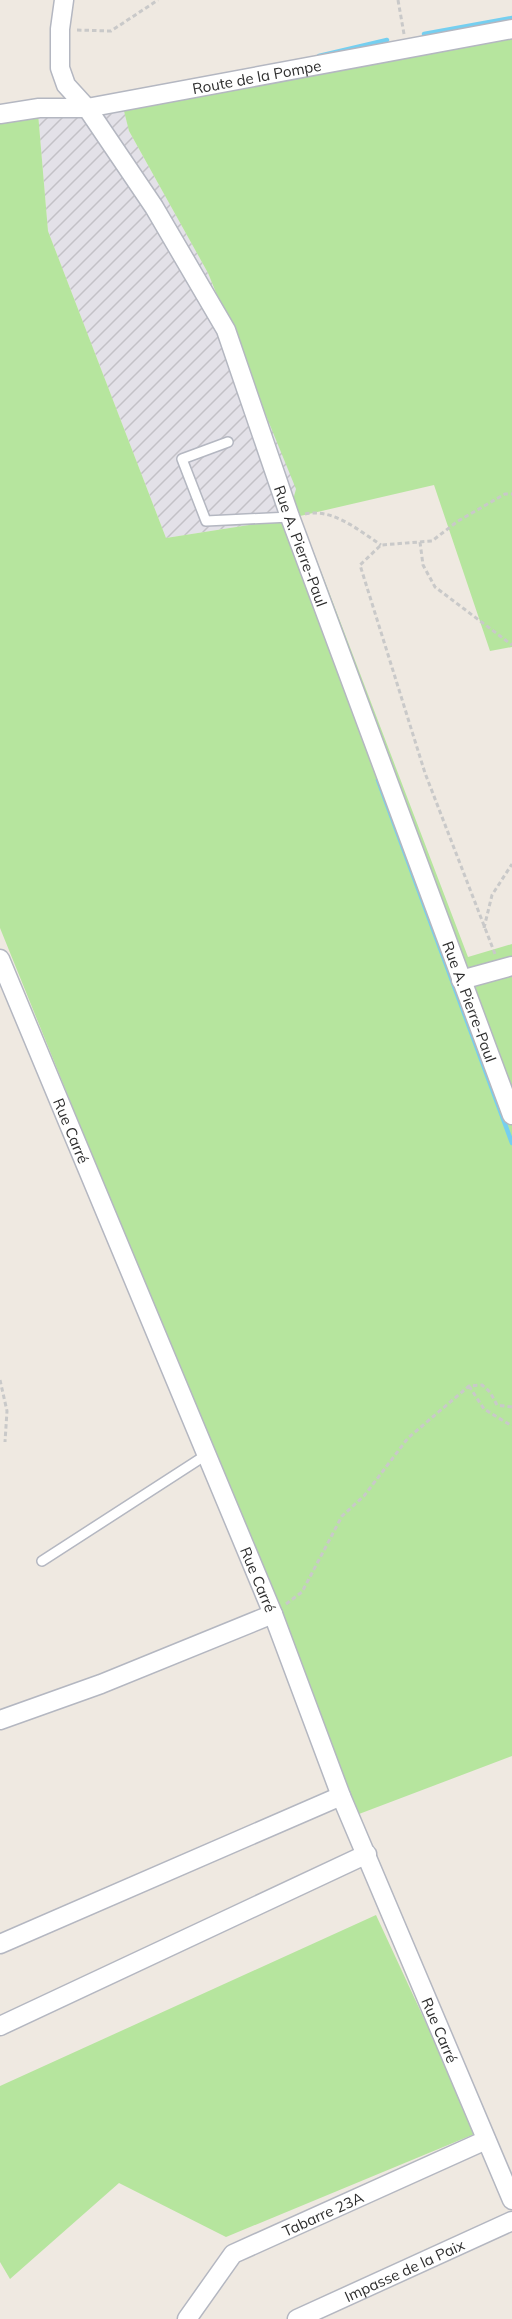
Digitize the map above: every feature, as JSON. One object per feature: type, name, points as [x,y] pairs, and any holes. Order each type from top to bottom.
[{"type":"street","name":"Rue A. Pierre-Paul","points":[[64,0],[60,29],[60,68],[66,85],[87,108],[154,207],[226,330],[290,517],[512,1115]]},
{"type":"street","name":"Route de la Pompe","points":[[0,114],[39,108],[87,108],[512,29]]},
{"type":"street","name":"Rue Carré","points":[[0,959],[273,1614],[341,1796],[368,1854],[512,2200]]},
{"type":"street","points":[[461,980],[507,968]]},
{"type":"street","points":[[0,1720],[101,1684],[273,1614]]},
{"type":"street","points":[[0,1944],[341,1796]]},
{"type":"street","points":[[0,2026],[368,1854]]},
{"type":"street","name":"Tabarre 23A","points":[[187,2319],[233,2254],[486,2140]]},
{"type":"street","name":"Impasse de la Paix","points":[[297,2319],[512,2221]]},
{"type":"lane","points":[[228,442],[182,459],[206,521],[290,517]]},
{"type":"lane","points":[[42,1561],[206,1455]]},
{"type":"path","points":[[60,29],[111,31],[158,0]]},
{"type":"path","points":[[398,0],[407,49]]},
{"type":"path","points":[[290,517],[316,512],[341,519],[381,544],[432,541],[458,521],[505,494],[512,494]]},
{"type":"path","points":[[420,542],[423,565],[435,588],[512,645]]},
{"type":"path","points":[[381,544],[360,565],[425,773],[484,929],[507,968]]},
{"type":"path","points":[[484,929],[492,895],[512,864]]},
{"type":"path","points":[[0,1380],[7,1411],[5,1442]]},
{"type":"path","points":[[273,1614],[302,1592],[342,1516],[364,1496],[408,1438],[469,1386],[482,1385],[490,1392],[497,1405],[512,1407]]},
{"type":"path","points":[[469,1386],[484,1409],[512,1426]]},
{"type":"shaded area","points":[[121,99],[129,131],[208,273],[297,489],[291,507],[249,525],[166,538],[48,231],[38,113]]},
{"type":"green space","points":[[512,17],[512,647],[490,651],[434,485],[300,516],[468,957],[512,944],[512,1756],[359,1814],[0,928],[0,118],[38,113],[48,231],[166,538],[249,525],[291,507],[296,489],[208,273],[129,131],[121,99]]},
{"type":"green space","points":[[376,1915],[477,2133],[226,2237],[119,2183],[10,2279],[0,2262],[0,2086]]},
{"type":"waterway","points":[[424,34],[512,18]]},
{"type":"waterway","points":[[319,56],[387,40]]},
{"type":"waterway","points":[[378,780],[512,1143]]}]
